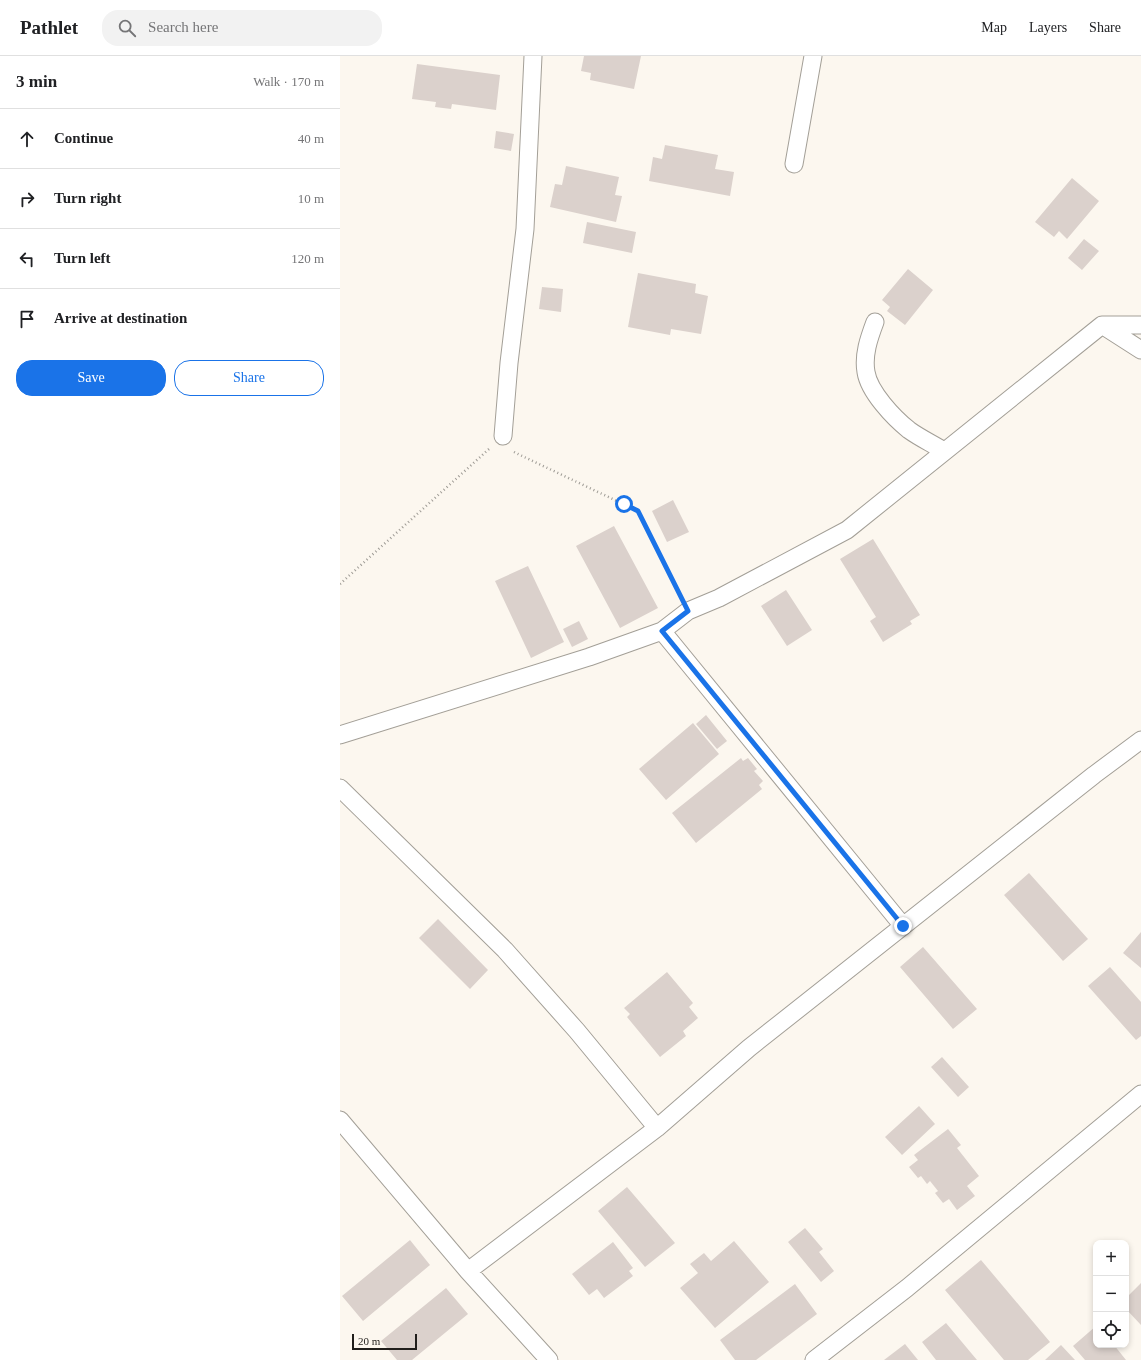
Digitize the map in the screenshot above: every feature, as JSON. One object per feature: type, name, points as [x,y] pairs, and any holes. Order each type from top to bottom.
[{"type":"street","points":[[503,436],[509,363],[524,228],[532,56]]},
{"type":"street","points":[[794,164],[813,56]]},
{"type":"street","points":[[876,322],[866,344],[865,371],[869,385],[888,410],[910,431],[944,451]]},
{"type":"street","points":[[1102,325],[1141,350]]},
{"type":"street","points":[[340,735],[589,657],[662,631],[688,611],[719,598],[847,530],[1102,325],[1141,325]]},
{"type":"street","points":[[662,631],[903,926]]},
{"type":"street","points":[[468,1271],[657,1128],[750,1048],[1094,775],[1141,740]]},
{"type":"street","points":[[340,788],[505,950],[577,1031],[657,1128]]},
{"type":"street","points":[[814,1360],[907,1288],[1141,1094]]},
{"type":"street","points":[[340,1120],[468,1271],[549,1360]]},
{"type":"path","points":[[340,584],[503,436],[507,447],[520,455],[638,511],[688,611]]},
{"type":"building","points":[[584,56],[641,56],[634,89],[590,80],[591,73],[581,71]]},
{"type":"building","points":[[417,64],[500,75],[496,110],[452,104],[451,109],[435,107],[436,102],[412,99]]},
{"type":"building","points":[[496,131],[514,134],[511,151],[494,148]]},
{"type":"building","points":[[665,145],[718,155],[715,169],[734,172],[730,196],[649,181],[653,157],[662,159]]},
{"type":"building","points":[[566,166],[619,177],[615,195],[622,196],[616,222],[550,207],[555,184],[562,185]]},
{"type":"building","points":[[1072,178],[1099,201],[1067,239],[1059,231],[1054,237],[1035,222]]},
{"type":"building","points":[[587,222],[636,232],[632,253],[583,243]]},
{"type":"building","points":[[1084,239],[1099,251],[1082,270],[1068,258]]},
{"type":"building","points":[[908,269],[933,290],[905,325],[887,311],[890,307],[882,300]]},
{"type":"building","points":[[638,273],[696,284],[695,293],[708,296],[701,334],[671,329],[670,335],[628,327]]},
{"type":"building","points":[[542,287],[563,289],[561,312],[539,309]]},
{"type":"building","points":[[673,500],[689,532],[667,542],[652,511]]},
{"type":"building","points":[[614,526],[658,608],[620,628],[576,546]]},
{"type":"building","points":[[873,539],[920,615],[910,621],[912,624],[883,642],[870,621],[876,617],[840,559]]},
{"type":"building","points":[[528,566],[564,642],[531,658],[495,581]]},
{"type":"building","points":[[786,590],[812,630],[787,646],[761,606]]},
{"type":"building","points":[[579,621],[588,639],[572,647],[563,629]]},
{"type":"building","points":[[706,715],[727,741],[717,749],[696,724]]},
{"type":"building","points":[[693,723],[719,754],[666,800],[639,769]]},
{"type":"building","points":[[741,758],[743,761],[748,758],[757,769],[754,771],[763,781],[759,785],[762,789],[696,843],[672,813]]},
{"type":"building","points":[[1029,873],[1088,939],[1063,961],[1004,895]]},
{"type":"building","points":[[438,919],[488,970],[470,989],[419,938]]},
{"type":"building","points":[[1141,932],[1141,968],[1123,953]]},
{"type":"building","points":[[923,947],[977,1009],[953,1029],[900,967]]},
{"type":"building","points":[[1110,967],[1141,1002],[1141,1036],[1136,1040],[1088,986]]},
{"type":"building","points":[[667,972],[693,1003],[689,1007],[698,1018],[683,1031],[686,1036],[660,1057],[627,1017],[630,1014],[624,1008]]},
{"type":"building","points":[[942,1057],[969,1087],[958,1097],[931,1067]]},
{"type":"building","points":[[919,1106],[935,1124],[902,1155],[885,1137]]},
{"type":"building","points":[[948,1129],[961,1145],[957,1148],[979,1176],[967,1186],[975,1196],[957,1210],[949,1199],[943,1203],[935,1193],[938,1191],[930,1181],[927,1184],[921,1176],[918,1178],[909,1167],[918,1160],[914,1155]]},
{"type":"building","points":[[627,1187],[675,1243],[645,1267],[598,1211]]},
{"type":"building","points":[[805,1228],[823,1249],[819,1252],[834,1271],[821,1282],[788,1242]]},
{"type":"building","points":[[410,1240],[430,1265],[363,1321],[342,1296]]},
{"type":"building","points":[[734,1241],[769,1282],[715,1328],[680,1288],[698,1273],[690,1264],[704,1253],[711,1261]]},
{"type":"building","points":[[613,1242],[633,1268],[629,1271],[633,1276],[604,1298],[597,1289],[589,1295],[572,1274]]},
{"type":"building","points":[[981,1260],[1050,1342],[1028,1360],[1004,1360],[945,1290]]},
{"type":"building","points":[[1141,1283],[1141,1325],[1129,1312],[1129,1295]]},
{"type":"building","points":[[795,1284],[817,1314],[756,1360],[735,1360],[720,1340]]},
{"type":"building","points":[[446,1288],[468,1314],[412,1360],[397,1360],[381,1341]]},
{"type":"building","points":[[946,1323],[977,1360],[936,1360],[922,1342]]},
{"type":"building","points":[[1093,1329],[1093,1348],[1116,1348],[1126,1360],[1085,1360],[1073,1346]]},
{"type":"building","points":[[905,1344],[918,1360],[884,1360]]},
{"type":"building","points":[[1061,1345],[1075,1360],[1045,1360]]},
{"type":"route","points":[[624,504],[638,511],[688,611],[662,631],[903,926]]}]
